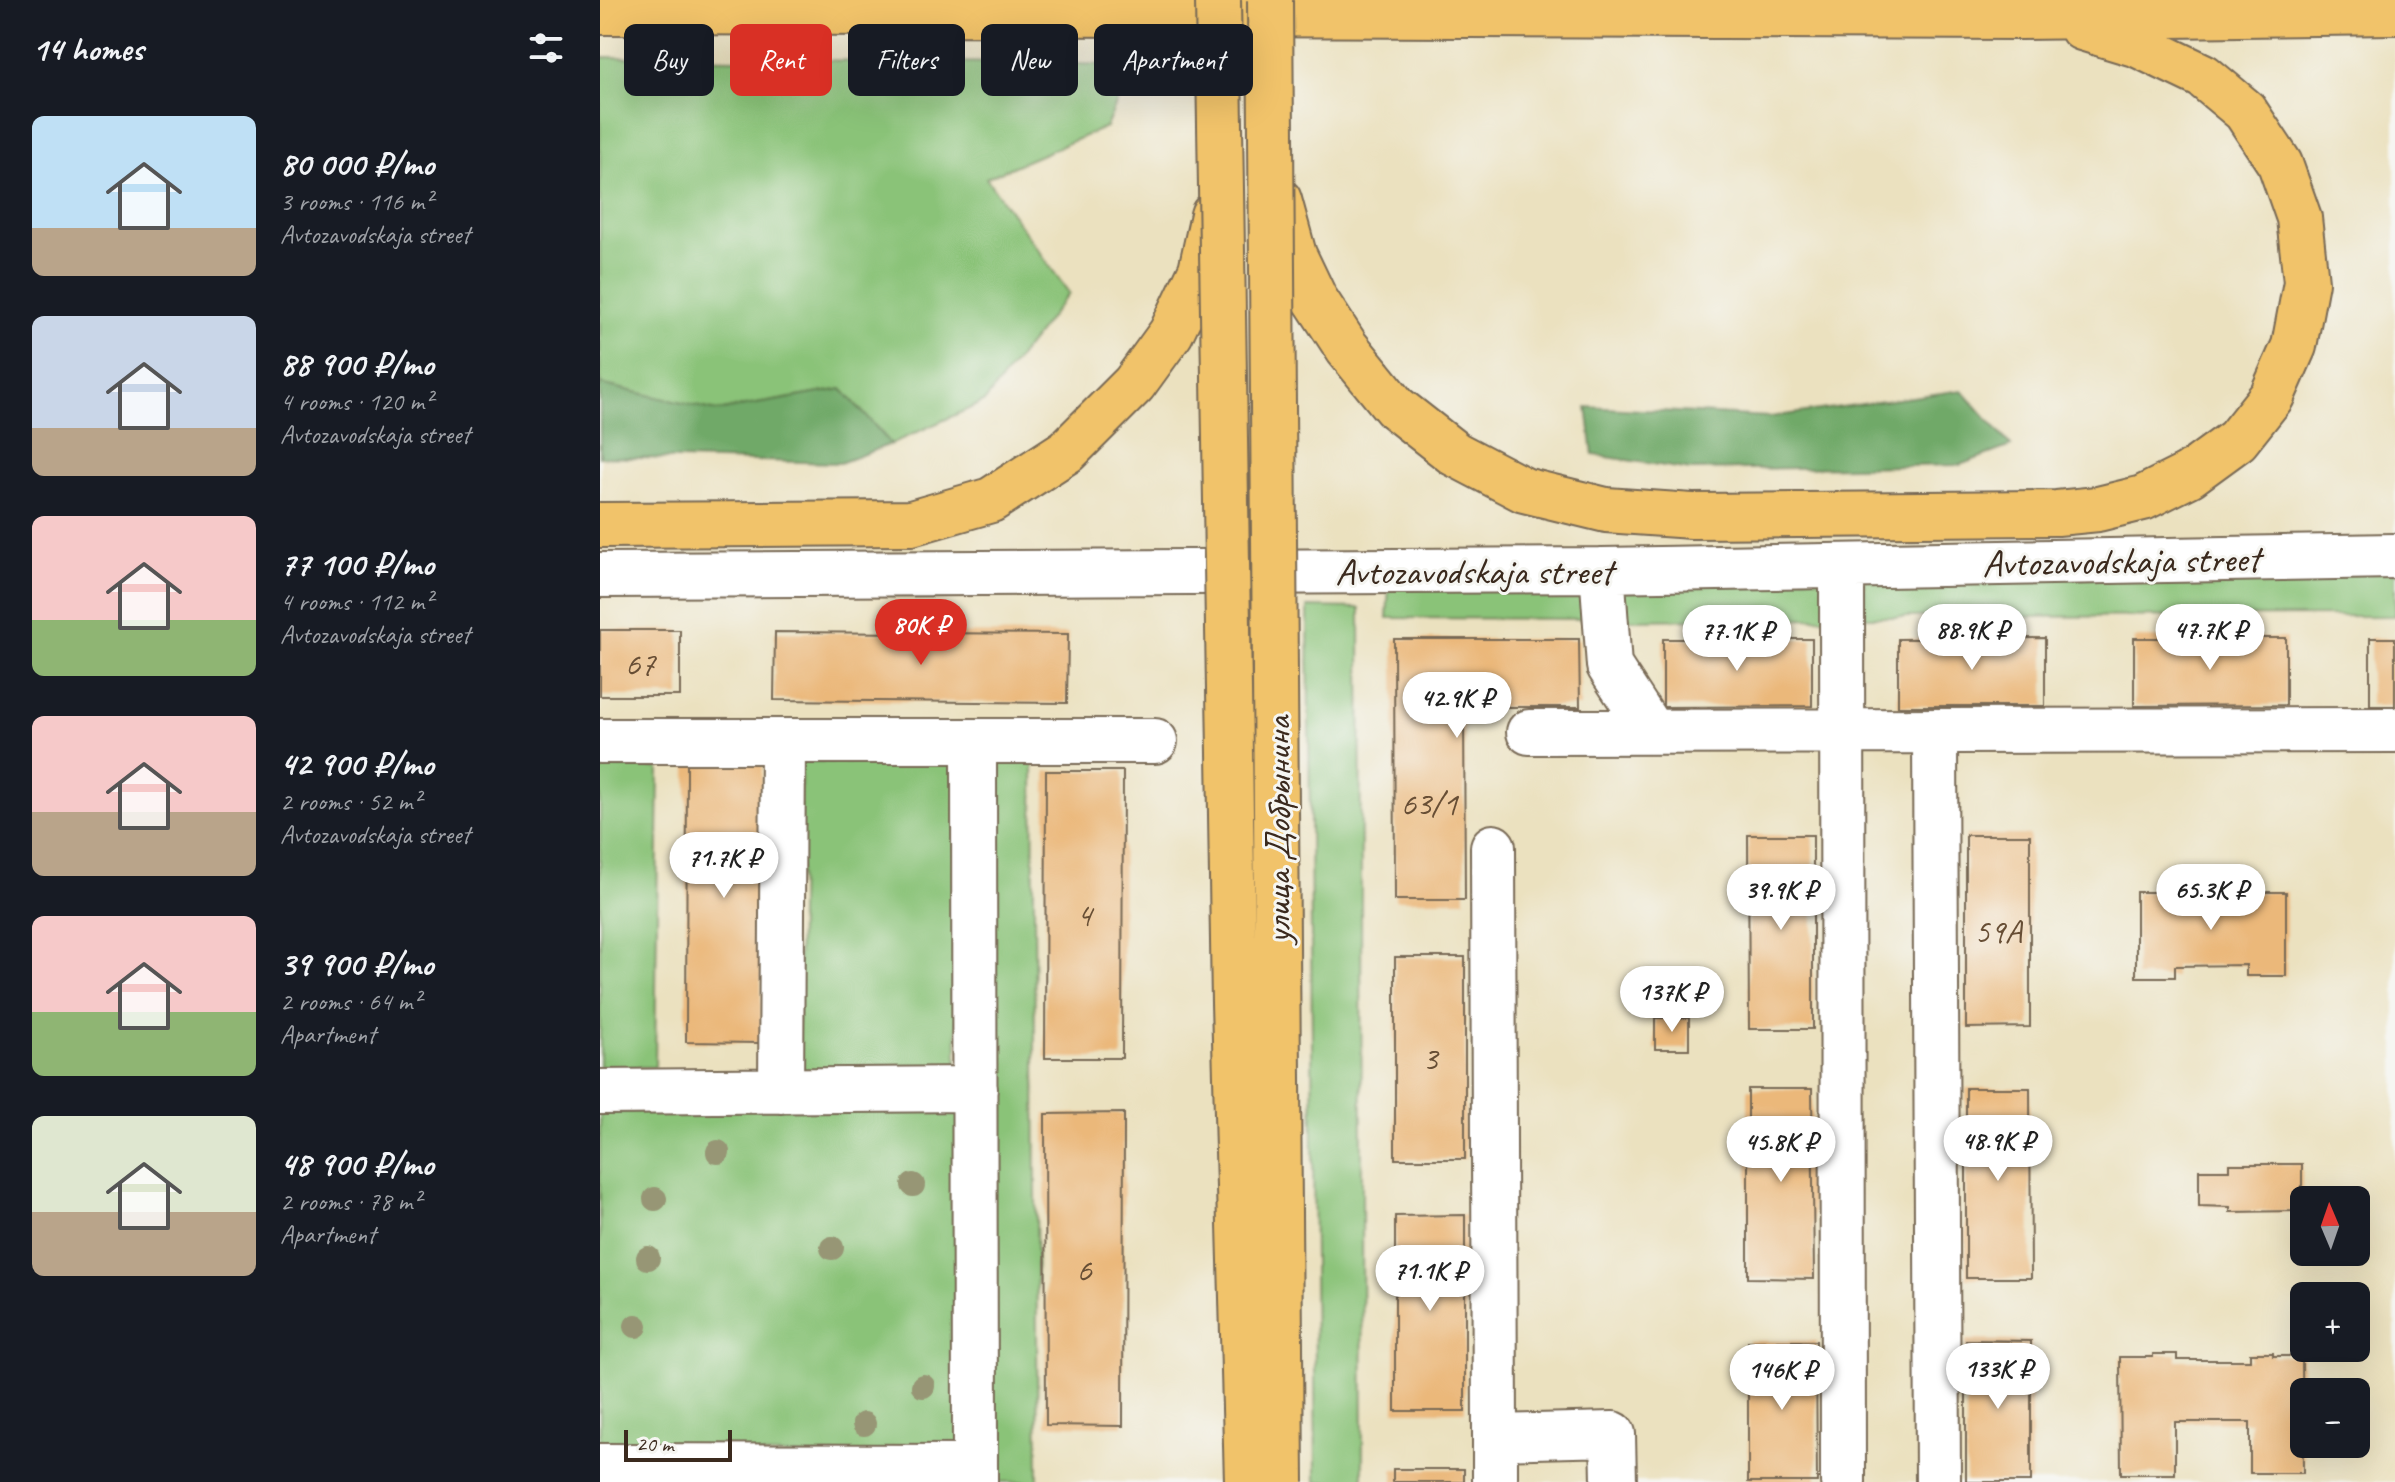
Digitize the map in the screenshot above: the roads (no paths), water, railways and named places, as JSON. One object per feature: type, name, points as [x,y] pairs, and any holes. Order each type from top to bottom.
[{"type":"main road","points":[[967,0],[1014,14]]},
{"type":"main road","points":[[600,525],[911,523],[991,500],[1067,451],[1134,384],[1171,333],[1201,270],[1221,181],[1218,0]]},
{"type":"main road","points":[[1270,0],[1273,179],[1294,255],[1315,299],[1347,348],[1395,407],[1455,454],[1524,490],[1606,510],[1692,516],[2057,513],[2098,509],[2143,498],[2189,475],[2237,440],[2272,396],[2294,346],[2306,282],[2299,218],[2280,164],[2245,111],[2203,76],[2138,45],[2087,29],[2020,17]]},
{"type":"main road","points":[[600,12],[1014,14],[1490,7],[2020,17],[2395,12]]},
{"type":"main road","name":"улица Добрынина","points":[[1273,179],[1281,1482]]},
{"type":"main road","name":"улица Добрынина","points":[[1221,181],[1234,987],[1247,1482]]},
{"type":"street","name":"Avtozavodskaja street","points":[[600,575],[1602,570],[2395,556]]},
{"type":"street","points":[[1842,566],[1843,1482]]},
{"type":"street","points":[[1602,570],[1609,666],[1652,732]]},
{"type":"street","points":[[1529,732],[2395,730]]},
{"type":"street","points":[[1935,731],[1938,1482]]},
{"type":"street","points":[[600,741],[1155,741]]},
{"type":"street","points":[[781,1091],[783,742]]},
{"type":"street","points":[[600,1466],[975,1474],[974,743]]},
{"type":"street","points":[[1493,847],[1495,1482]]},
{"type":"street","points":[[600,1092],[975,1089]]},
{"type":"street","points":[[1495,1437],[1613,1434],[1614,1482]]}]
